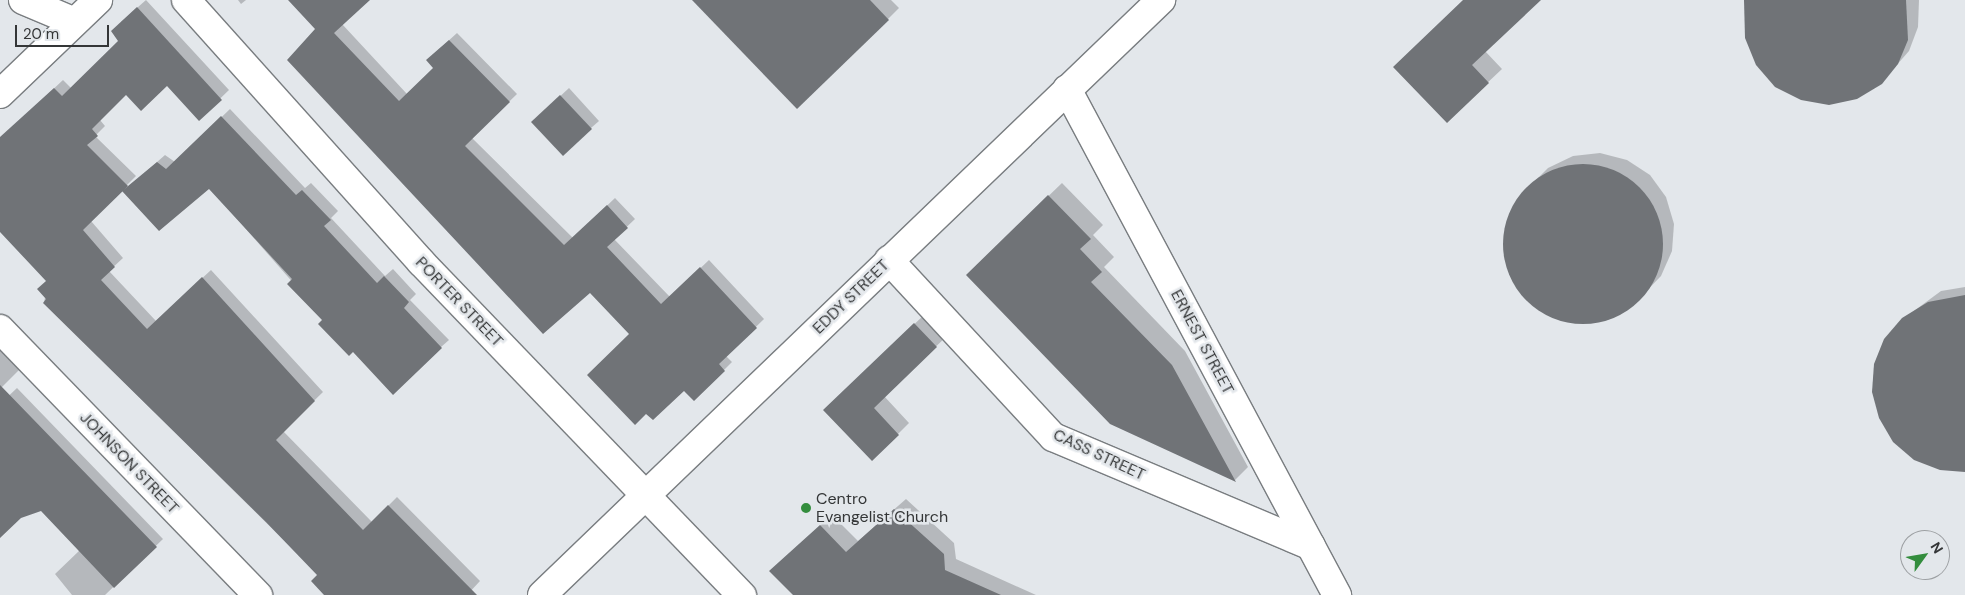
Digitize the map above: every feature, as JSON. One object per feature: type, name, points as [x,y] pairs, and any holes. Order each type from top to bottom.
[{"type":"street","points":[[23,0],[75,22]]},
{"type":"street","points":[[0,94],[98,0]]},
{"type":"street","name":"PORTER STREET","points":[[186,0],[421,262],[742,595]]},
{"type":"street","name":"EDDY STREET","points":[[542,595],[1161,0]]},
{"type":"street","name":"ERNEST STREET","points":[[1067,89],[1337,595]]},
{"type":"street","name":"CASS STREET","points":[[889,260],[1053,437],[1311,546]]},
{"type":"street","name":"JOHNSON STREET","points":[[0,329],[258,595]]},
{"type":"building","points":[[288,0],[370,0],[334,33],[399,101],[433,68],[426,60],[449,40],[510,102],[465,146],[564,245],[607,205],[628,228],[607,247],[661,304],[700,267],[757,328],[719,364],[725,371],[694,401],[684,391],[653,420],[646,414],[635,425],[587,375],[629,334],[590,293],[543,334],[287,60],[315,29]]},
{"type":"building","points":[[692,0],[870,0],[889,20],[797,109]]},
{"type":"building","points":[[1463,0],[1541,0],[1472,65],[1489,83],[1447,123],[1393,67]]},
{"type":"building","points":[[1744,0],[1906,0],[1908,40],[1898,64],[1882,84],[1857,99],[1829,105],[1801,100],[1775,87],[1756,65],[1745,38]]},
{"type":"building","points":[[137,7],[222,100],[199,121],[167,86],[141,111],[126,95],[92,129],[98,136],[87,145],[128,186],[83,230],[115,267],[101,280],[147,329],[202,277],[315,401],[276,440],[363,530],[388,505],[477,595],[324,595],[311,581],[317,575],[266,522],[43,303],[46,299],[37,289],[46,281],[0,232],[0,137],[54,88],[62,96],[118,41],[111,31]]},
{"type":"building","points":[[560,95],[592,129],[563,156],[531,122]]},
{"type":"building","points":[[221,116],[296,195],[302,190],[331,220],[324,226],[377,283],[384,276],[409,302],[404,308],[442,348],[393,395],[353,352],[349,356],[318,324],[322,320],[287,284],[292,279],[209,189],[159,231],[122,191],[157,162],[166,169]]},
{"type":"building","points":[[1583,164],[1614,170],[1634,182],[1645,193],[1657,213],[1663,244],[1657,275],[1645,295],[1634,306],[1614,318],[1583,324],[1552,318],[1532,306],[1521,295],[1509,275],[1503,244],[1509,213],[1521,193],[1532,182],[1552,170]]},
{"type":"building","points":[[1048,195],[1091,239],[1080,249],[1102,272],[1091,282],[1172,365],[1236,482],[1110,424],[966,275]]},
{"type":"building","points":[[1965,295],[1965,472],[1940,470],[1914,460],[1893,442],[1879,418],[1872,392],[1874,364],[1884,339],[1902,318],[1928,302]]},
{"type":"building","points":[[914,323],[937,347],[874,408],[899,435],[872,461],[823,410]]},
{"type":"building","points":[[0,385],[157,547],[114,588],[41,511],[21,518],[0,538]]},
{"type":"building","points":[[894,509],[944,554],[945,570],[1001,595],[793,595],[769,571],[820,525],[846,552]]},
{"type":"place","name":"Centro Evangelist Church","points":[[806,508]]}]
